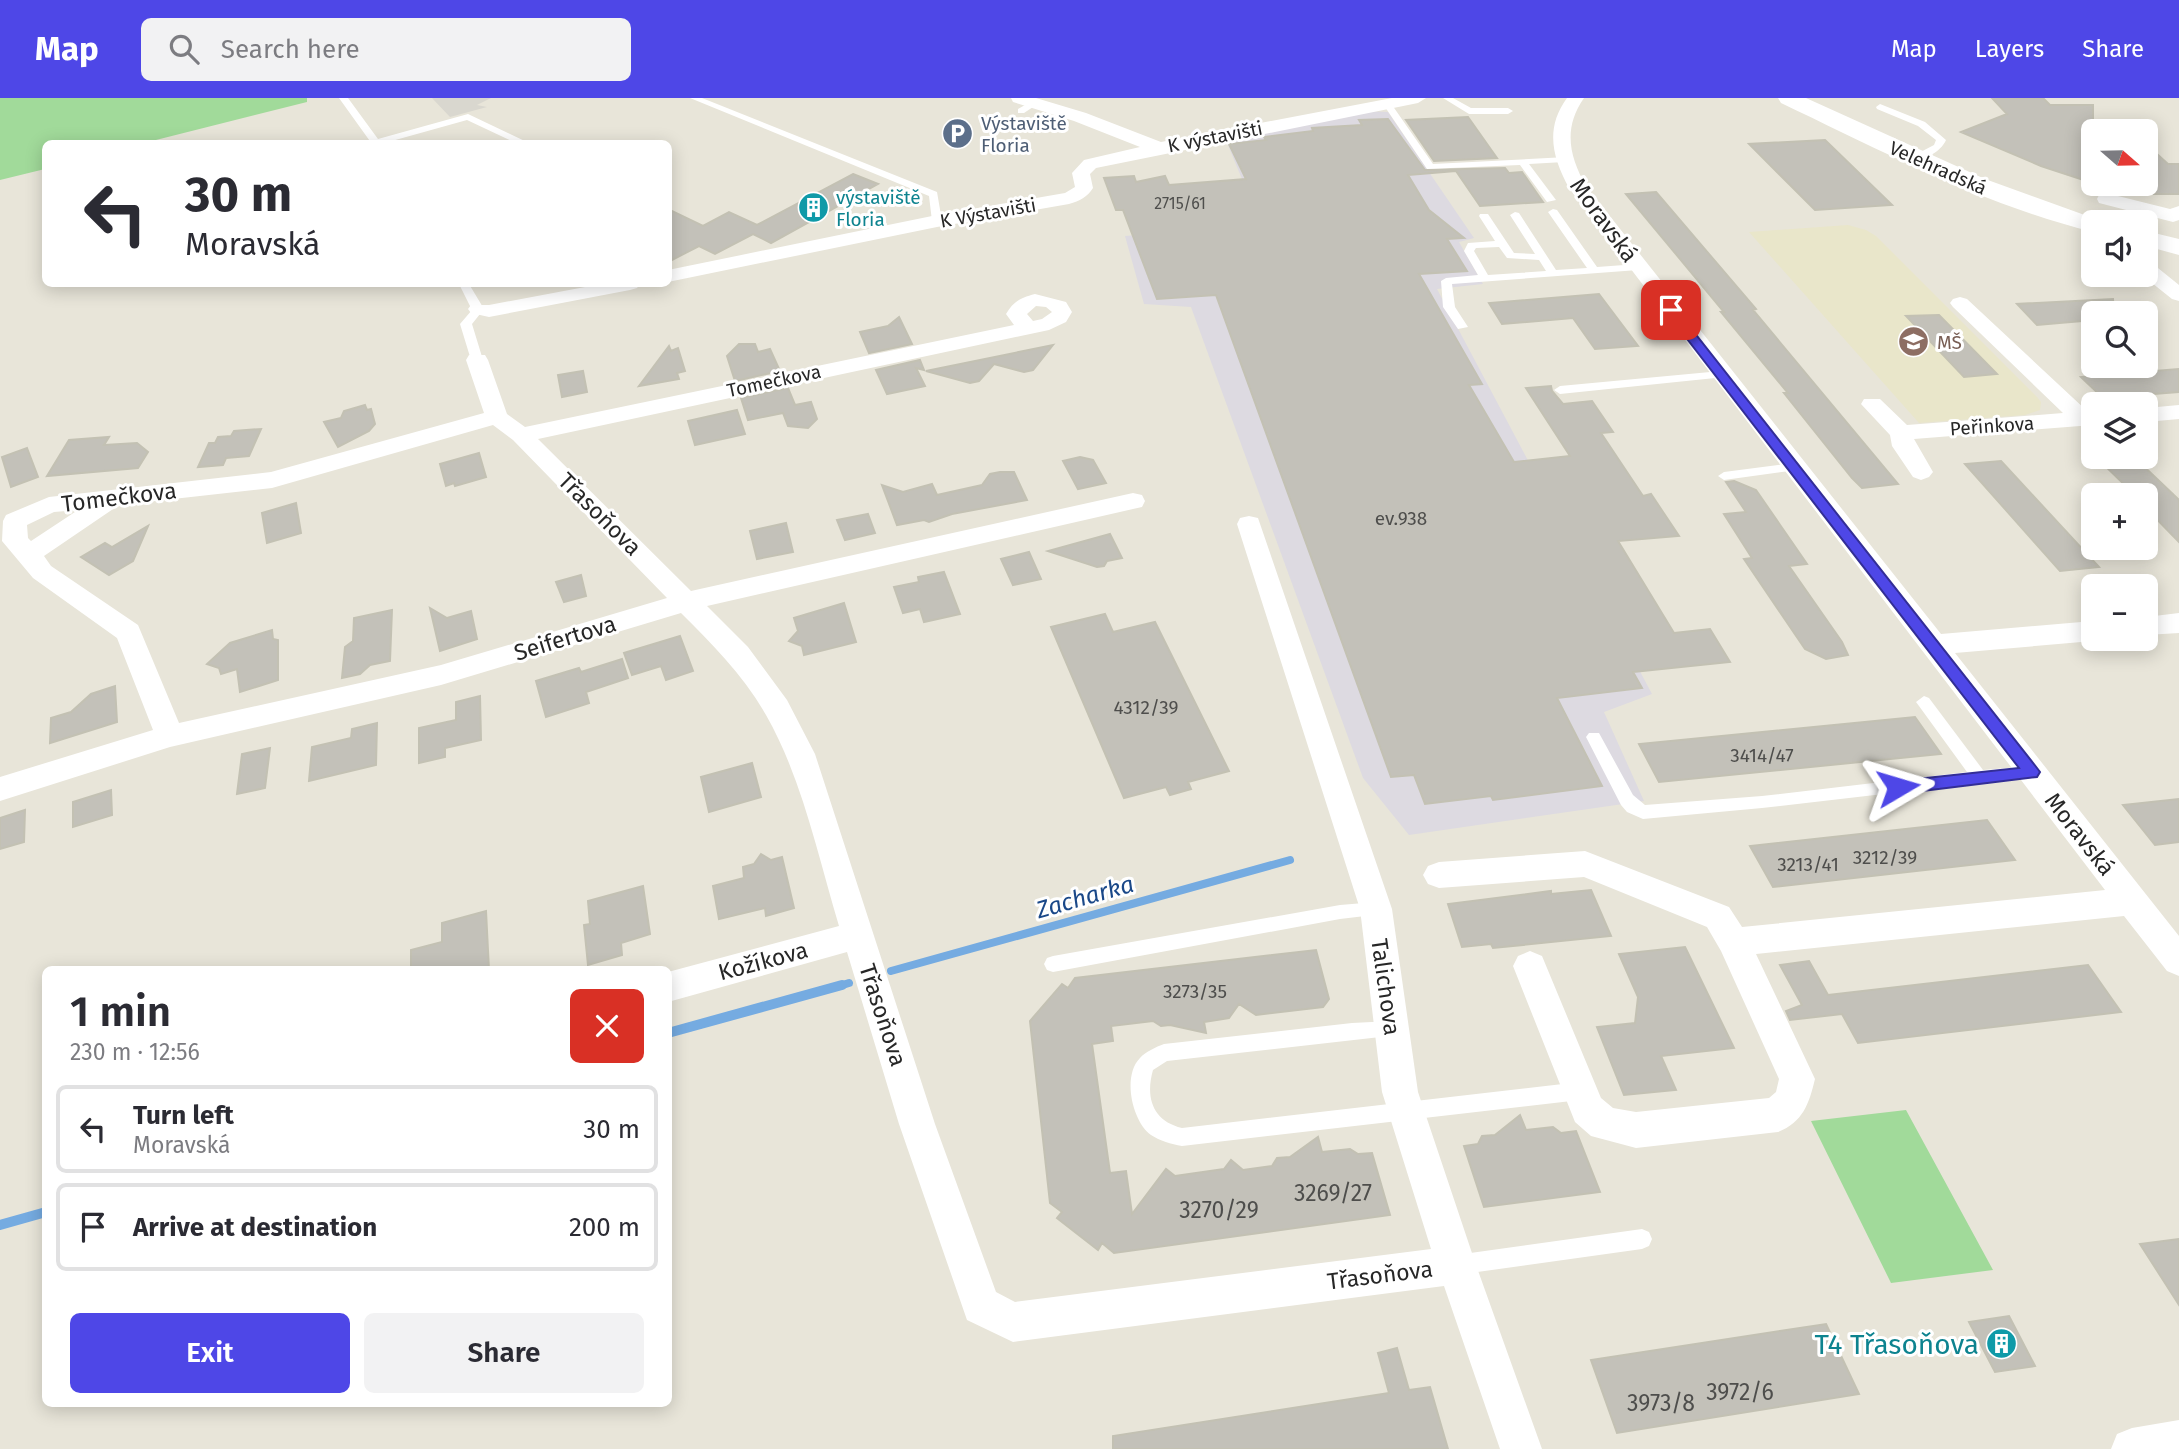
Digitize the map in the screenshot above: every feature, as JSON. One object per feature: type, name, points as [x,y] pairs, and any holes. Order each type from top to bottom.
[{"type":"main road","name":"Velehradská","points":[[1789,98],[1914,159],[2003,197],[2081,221]]},
{"type":"main road","points":[[2158,242],[2179,247]]},
{"type":"street","name":"K výstavišti","points":[[1025,104],[1159,148],[1373,103],[1418,98]]},
{"type":"street","name":"Moravská","points":[[1577,98],[1567,110],[1560,126],[1564,159],[1578,188],[2179,961]]},
{"type":"street","name":"K Výstavišti","points":[[672,275],[937,221],[1069,198],[1084,188],[1081,173],[1090,164],[1159,148]]},
{"type":"street","points":[[2106,199],[2173,216],[2179,212]]},
{"type":"street","points":[[2158,278],[2179,295]]},
{"type":"street","points":[[478,309],[489,311],[614,287]]},
{"type":"street","name":"Peřinkova","points":[[1960,303],[2081,413]]},
{"type":"street","name":"Tomečkova","points":[[170,736],[128,632],[42,572],[15,541],[15,521],[49,505],[272,480],[509,426],[1027,328]]},
{"type":"street","name":"Třasoňova","points":[[477,359],[509,426],[688,601],[738,654],[777,708],[804,767],[917,1124],[981,1306],[1013,1322],[1456,1265]]},
{"type":"street","points":[[1872,404],[1901,433],[1904,446],[1921,471]]},
{"type":"street","points":[[2158,414],[2179,412]]},
{"type":"street","name":"Peřinkova","points":[[1901,433],[2081,420]]},
{"type":"street","points":[[29,554],[116,497]]},
{"type":"street","name":"Seifertova","points":[[0,789],[170,736],[441,675],[688,601],[1133,501]]},
{"type":"street","name":"Talichova","points":[[1249,524],[1376,909],[1401,1092],[1406,1110],[1456,1265],[1521,1449]]},
{"type":"street","points":[[2158,625],[2179,623]]},
{"type":"street","points":[[1932,645],[2081,632]]},
{"type":"street","points":[[1439,875],[1584,864],[1718,917],[1734,942],[1797,1079],[1792,1101],[1778,1115],[1636,1130],[1604,1124],[1588,1110],[1530,966]]},
{"type":"street","points":[[1734,942],[2132,901]]},
{"type":"street","name":"Kožíkova","points":[[672,986],[858,935]]},
{"type":"street","points":[[2134,1449],[2179,1441]]},
{"type":"lane","points":[[343,98],[374,140]]},
{"type":"lane","points":[[694,98],[934,194],[937,221]]},
{"type":"lane","points":[[1447,98],[1469,111],[1508,111]]},
{"type":"lane","points":[[1373,103],[1430,167],[1564,159]]},
{"type":"lane","points":[[1880,107],[1928,128],[1939,136],[1941,140],[1938,147],[1914,159]]},
{"type":"lane","points":[[387,140],[468,117],[518,140]]},
{"type":"lane","points":[[1522,161],[1594,270]]},
{"type":"lane","points":[[1515,215],[1552,272]]},
{"type":"lane","points":[[1484,216],[1511,256],[1543,257]]},
{"type":"lane","points":[[1484,277],[1469,251],[1472,245],[1502,244]]},
{"type":"lane","points":[[1462,327],[1449,307],[1446,281],[1638,267]]},
{"type":"lane","points":[[465,287],[478,309],[466,324],[477,359]]},
{"type":"lane","points":[[1560,390],[1721,374]]},
{"type":"lane","points":[[1724,476],[1793,467]]},
{"type":"lane","points":[[1924,702],[1979,777]]},
{"type":"lane","points":[[1594,737],[1627,800],[1643,812],[1762,802],[2032,772]]},
{"type":"lane","points":[[1053,964],[1340,912],[1376,909]]},
{"type":"lane","points":[[1392,1029],[1352,1031],[1164,1053],[1145,1065],[1138,1090],[1140,1105],[1146,1119],[1157,1130],[1169,1136],[1182,1137],[1580,1091]]},
{"type":"lane","points":[[1456,1265],[1642,1239]]},
{"type":"shaded area","points":[[432,98],[491,98],[477,105],[487,107],[450,117]]},
{"type":"shaded area","points":[[1362,111],[1388,112],[1474,238],[1459,242],[1483,284],[1437,289],[1652,694],[1604,712],[1644,801],[1409,835],[1363,778],[1191,307],[1144,304],[1125,236],[1261,225],[1225,138]]},
{"type":"shaded area","name":"MŠ","points":[[1848,225],[1876,236],[2037,397],[2041,402],[2040,410],[2025,415],[1919,423],[1749,232]]},
{"type":"green space","points":[[0,98],[307,98],[307,102],[156,140],[42,140],[42,170],[0,180]]},
{"type":"green space","points":[[1906,1110],[1993,1270],[1891,1283],[1811,1121]]},
{"type":"building","points":[[1992,98],[2043,98],[2050,105],[2093,105],[2093,119],[2081,119],[2081,179],[2041,166],[1961,132],[2007,114]]},
{"type":"building","points":[[1468,117],[1497,158],[1434,161],[1406,120]]},
{"type":"building","points":[[1388,119],[1425,170],[1505,168],[1509,173],[1522,172],[1543,202],[1480,206],[1456,171],[1408,175],[1429,210],[1464,238],[1447,239],[1467,271],[1419,274],[1482,384],[1469,385],[1514,462],[1570,456],[1526,388],[1551,386],[1563,404],[1592,401],[1613,432],[1601,433],[1643,496],[1651,494],[1679,536],[1618,541],[1674,633],[1710,629],[1730,662],[1633,672],[1642,688],[1557,698],[1602,786],[1493,800],[1491,796],[1425,804],[1414,775],[1391,777],[1216,295],[1157,299],[1123,210],[1116,210],[1104,178],[1134,176],[1136,182],[1165,176],[1169,185],[1246,179],[1229,144],[1313,131],[1312,128],[1362,125],[1359,120]]},
{"type":"building","points":[[1825,140],[1892,205],[1815,210],[1749,144]]},
{"type":"building","points":[[2158,155],[2168,164],[2179,164],[2179,194],[2158,194]]},
{"type":"building","points":[[853,174],[878,184],[771,243],[753,234],[715,254],[699,246],[672,260],[672,211],[703,226],[729,212],[757,225]]},
{"type":"building","points":[[1656,192],[1756,309],[1753,310],[1898,484],[1862,488],[1852,478],[1784,393],[1788,393],[1721,312],[1724,312],[1626,194]]},
{"type":"building","points":[[1599,294],[1638,346],[1595,349],[1573,318],[1502,324],[1489,303]]},
{"type":"building","points":[[2113,299],[2113,301],[2081,301],[2081,321],[2037,325],[2017,304]]},
{"type":"building","points":[[1939,315],[1997,374],[1964,377],[1906,316]]},
{"type":"building","points":[[899,317],[912,344],[869,353],[860,332],[888,326]]},
{"type":"building","points":[[739,344],[755,344],[758,352],[770,349],[780,371],[735,381],[727,356]]},
{"type":"building","points":[[1053,345],[1033,370],[1024,372],[994,364],[979,381],[970,383],[926,371]]},
{"type":"building","points":[[669,346],[671,351],[678,348],[685,371],[677,373],[679,379],[639,386]]},
{"type":"building","points":[[920,360],[924,370],[916,368],[925,386],[887,394],[876,370]]},
{"type":"building","points":[[2179,369],[2179,392],[2097,392],[2082,378],[2158,378],[2158,371]]},
{"type":"building","points":[[583,371],[587,392],[562,397],[558,375]]},
{"type":"building","points":[[788,388],[795,405],[811,402],[817,419],[808,428],[788,426],[783,413],[748,420],[741,398]]},
{"type":"building","points":[[365,405],[367,410],[371,409],[375,424],[369,431],[338,447],[324,422],[341,418],[344,411]]},
{"type":"building","points":[[737,410],[745,434],[695,445],[688,421]]},
{"type":"building","points":[[261,429],[249,456],[226,458],[223,465],[198,467],[209,443],[215,443],[218,437],[231,436],[234,431]]},
{"type":"building","points":[[109,437],[104,445],[137,443],[148,452],[138,468],[47,476],[69,440]]},
{"type":"building","points":[[27,448],[38,477],[11,487],[2,457]]},
{"type":"building","points":[[479,453],[486,477],[446,486],[440,464]]},
{"type":"building","points":[[1080,457],[1093,460],[1106,483],[1078,489],[1063,461]]},
{"type":"building","points":[[2001,461],[2081,548],[2081,560],[2093,560],[2099,567],[2060,571],[1965,464]]},
{"type":"building","points":[[2108,469],[2147,469],[2179,500],[2179,542],[2158,520],[2158,483],[2123,483]]},
{"type":"building","points":[[1014,472],[1027,500],[952,514],[929,522],[924,520],[897,525],[882,485],[903,492],[932,484],[937,495],[982,485],[990,474]]},
{"type":"building","points":[[1734,481],[1756,490],[1807,564],[1789,566],[1842,642],[1848,655],[1826,659],[1805,649],[1744,559],[1752,558],[1724,514],[1746,512],[1726,482]]},
{"type":"building","points":[[296,503],[301,533],[267,543],[262,513]]},
{"type":"building","points":[[868,514],[875,533],[845,540],[837,520]]},
{"type":"building","points":[[786,523],[793,552],[757,559],[750,531]]},
{"type":"building","points":[[148,526],[133,561],[109,575],[81,557],[105,543],[112,547]]},
{"type":"building","points":[[1110,534],[1122,558],[1107,561],[1104,566],[1097,567],[1048,551]]},
{"type":"building","points":[[1029,552],[1041,579],[1013,585],[1001,559]]},
{"type":"building","points":[[944,572],[960,614],[924,622],[920,609],[903,613],[894,587],[919,582],[918,577]]},
{"type":"building","points":[[581,575],[586,596],[564,602],[556,582]]},
{"type":"building","points":[[844,603],[856,642],[804,655],[802,646],[789,641],[798,631],[794,618]]},
{"type":"building","points":[[430,608],[447,618],[471,611],[477,639],[440,651]]},
{"type":"building","points":[[392,610],[390,661],[370,665],[360,674],[342,678],[345,647],[353,641],[354,618]]},
{"type":"building","points":[[1105,614],[1113,632],[1155,622],[1229,771],[1188,782],[1191,789],[1170,795],[1166,787],[1124,798],[1051,627]]},
{"type":"building","points":[[272,630],[273,639],[278,640],[278,680],[240,692],[237,669],[221,674],[219,668],[207,664],[230,643]]},
{"type":"building","points":[[680,636],[693,671],[666,680],[661,666],[632,675],[624,653]]},
{"type":"building","points":[[622,659],[628,678],[586,692],[589,703],[546,717],[536,681],[579,668],[581,672]]},
{"type":"building","points":[[115,686],[117,722],[50,743],[51,718],[71,712],[91,694]]},
{"type":"building","points":[[480,696],[481,740],[445,748],[445,757],[419,763],[419,728],[456,720],[456,702]]},
{"type":"building","points":[[1915,717],[1941,754],[1659,782],[1639,744]]},
{"type":"building","points":[[377,723],[376,765],[309,781],[312,747],[351,738],[352,729]]},
{"type":"building","points":[[270,748],[265,788],[237,794],[242,754]]},
{"type":"building","points":[[752,763],[761,797],[709,812],[701,777]]},
{"type":"building","points":[[111,790],[112,815],[73,827],[73,802]]},
{"type":"building","points":[[2179,799],[2179,842],[2155,845],[2123,805]]},
{"type":"building","points":[[25,810],[24,842],[0,849],[0,818]]},
{"type":"building","points":[[1987,820],[2015,860],[1773,887],[1750,846]]},
{"type":"building","points":[[761,854],[771,860],[782,857],[794,908],[766,916],[765,908],[719,919],[713,886],[744,878],[743,867],[754,864]]},
{"type":"building","points":[[643,886],[650,934],[621,943],[622,955],[588,965],[584,925],[590,924],[588,901]]},
{"type":"building","points":[[1591,890],[1611,936],[1493,948],[1491,944],[1462,947],[1448,904],[1551,891],[1551,894]]},
{"type":"building","points":[[486,911],[489,966],[411,966],[411,950],[442,942],[442,923]]},
{"type":"building","points":[[1685,947],[1734,1048],[1661,1056],[1676,1090],[1624,1095],[1597,1027],[1635,1023],[1638,997],[1619,954]]},
{"type":"building","points":[[1316,950],[1329,999],[1323,1007],[1256,1015],[1239,1004],[1229,1018],[1204,1022],[1206,1033],[1170,1025],[1161,1026],[1153,1021],[1111,1026],[1113,1041],[1092,1044],[1110,1173],[1126,1171],[1132,1214],[1166,1169],[1175,1176],[1224,1169],[1231,1160],[1243,1170],[1272,1166],[1277,1158],[1290,1157],[1318,1137],[1322,1152],[1350,1149],[1358,1154],[1372,1153],[1390,1215],[1114,1253],[1102,1243],[1098,1250],[1057,1218],[1062,1212],[1050,1203],[1030,1021],[1062,984],[1068,988],[1075,978]]},
{"type":"building","points":[[1809,961],[1828,995],[2088,965],[2121,1012],[1858,1043],[1842,1014],[1790,1020],[1786,1011],[1802,1005],[1780,965]]},
{"type":"building","points":[[1520,1115],[1526,1130],[1553,1127],[1561,1133],[1576,1131],[1600,1192],[1484,1207],[1464,1146],[1478,1144],[1482,1136],[1495,1135]]},
{"type":"building","points":[[2179,1239],[2179,1305],[2140,1244]]},
{"type":"building","name":"T4 Třasoňova","points":[[2009,1316],[2035,1366],[1995,1372],[1969,1322]]},
{"type":"building","points":[[1826,1324],[1859,1394],[1617,1433],[1591,1360]]},
{"type":"building","points":[[1397,1348],[1409,1390],[1430,1387],[1448,1449],[1113,1449],[1113,1436],[1389,1393],[1378,1353]]},
{"type":"waterway","name":"Zacharka","points":[[891,971],[1290,860]]},
{"type":"waterway","name":"Zacharka","points":[[836,987],[849,983]]},
{"type":"waterway","name":"Zacharka","points":[[672,1032],[842,985]]},
{"type":"waterway","name":"Zacharka","points":[[0,1225],[42,1213]]},
{"type":"place","name":"Výstaviště Floria","points":[[958,134]]},
{"type":"place","name":"výstaviště Floria","points":[[813,208]]},
{"type":"place","name":"MŠ","points":[[1914,342]]},
{"type":"place","name":"T4 Třasoňova","points":[[2002,1344]]},
{"type":"route","points":[[1671,310],[2032,772],[1898,787]]}]
